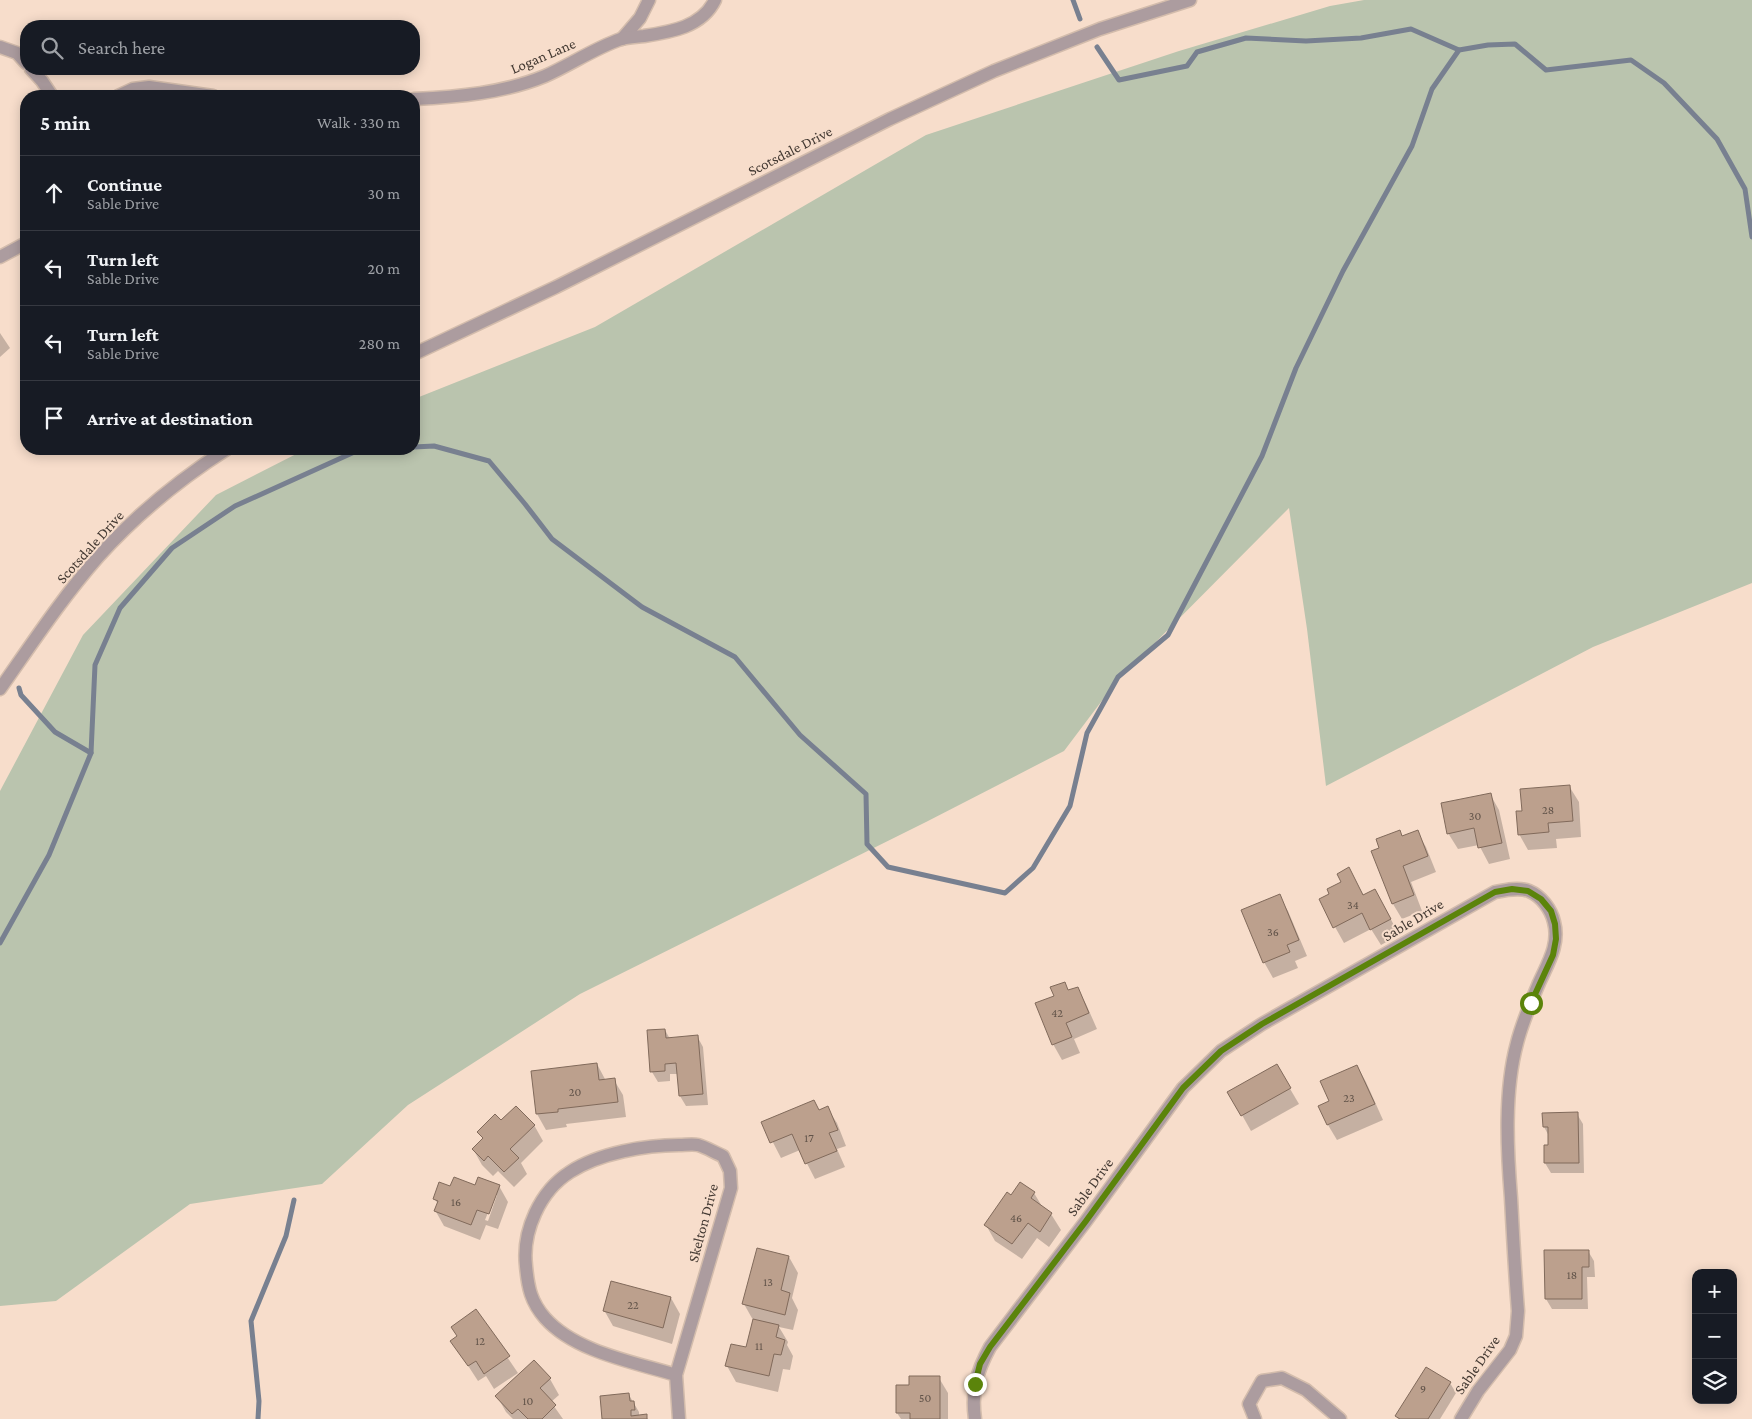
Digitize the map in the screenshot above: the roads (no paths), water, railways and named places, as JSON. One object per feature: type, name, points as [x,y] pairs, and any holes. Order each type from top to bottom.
[{"type":"street","name":"Logan Lane","points":[[622,39],[640,18],[649,0]]},
{"type":"street","name":"Logan Lane","points":[[420,98],[487,92],[520,86],[622,39],[660,33],[691,24],[702,18],[711,9],[715,0]]},
{"type":"street","name":"Scotsdale Drive","points":[[420,351],[556,287],[898,115],[994,72],[1100,29],[1186,0]]},
{"type":"street","points":[[0,47],[17,53],[20,56]]},
{"type":"street","points":[[37,75],[48,90]]},
{"type":"street","points":[[131,90],[149,87],[170,90]]},
{"type":"street","points":[[0,257],[20,245]]},
{"type":"street","name":"Scotsdale Drive","points":[[0,689],[63,602],[103,552],[155,502],[201,465],[217,455]]},
{"type":"street","name":"Sable Drive","points":[[975,1419],[973,1403],[975,1384],[980,1364],[990,1347],[1086,1221],[1183,1088],[1202,1069],[1221,1051],[1262,1024],[1487,896],[1495,892],[1512,889],[1528,891],[1541,899],[1551,911],[1555,924],[1556,939],[1553,955],[1531,1003],[1516,1044],[1509,1090],[1507,1134],[1518,1311],[1516,1336],[1510,1350],[1478,1391],[1461,1419]]},
{"type":"street","name":"Skelton Drive","points":[[676,1375],[599,1352],[563,1333],[546,1319],[531,1299],[524,1253],[528,1231],[538,1208],[552,1189],[570,1172],[594,1161],[644,1147],[699,1145],[723,1156],[730,1171],[731,1188],[676,1375],[679,1419]]},
{"type":"street","points":[[1255,1419],[1249,1404],[1262,1381],[1282,1378],[1306,1390],[1340,1419]]},
{"type":"waterway","points":[[1073,0],[1080,19]]},
{"type":"waterway","points":[[1097,47],[1119,80],[1187,66],[1197,52],[1246,38],[1306,41],[1361,38],[1411,29],[1459,50]]},
{"type":"waterway","points":[[420,447],[434,446],[489,461],[552,539],[642,607],[735,657],[800,735],[866,794],[867,844],[888,867],[1005,893],[1033,868],[1070,806],[1087,733],[1118,677],[1168,635],[1262,456],[1296,368],[1343,271],[1412,146],[1432,89],[1459,50],[1488,45],[1515,44],[1546,70],[1631,60],[1664,83],[1717,139],[1745,189],[1752,237]]},
{"type":"waterway","points":[[0,943],[49,855],[91,753],[95,665],[120,608],[172,548],[235,506],[348,455]]},
{"type":"waterway","points":[[19,688],[21,695],[55,732],[91,753]]},
{"type":"waterway","points":[[258,1419],[259,1401],[251,1321],[286,1236],[294,1200]]}]
